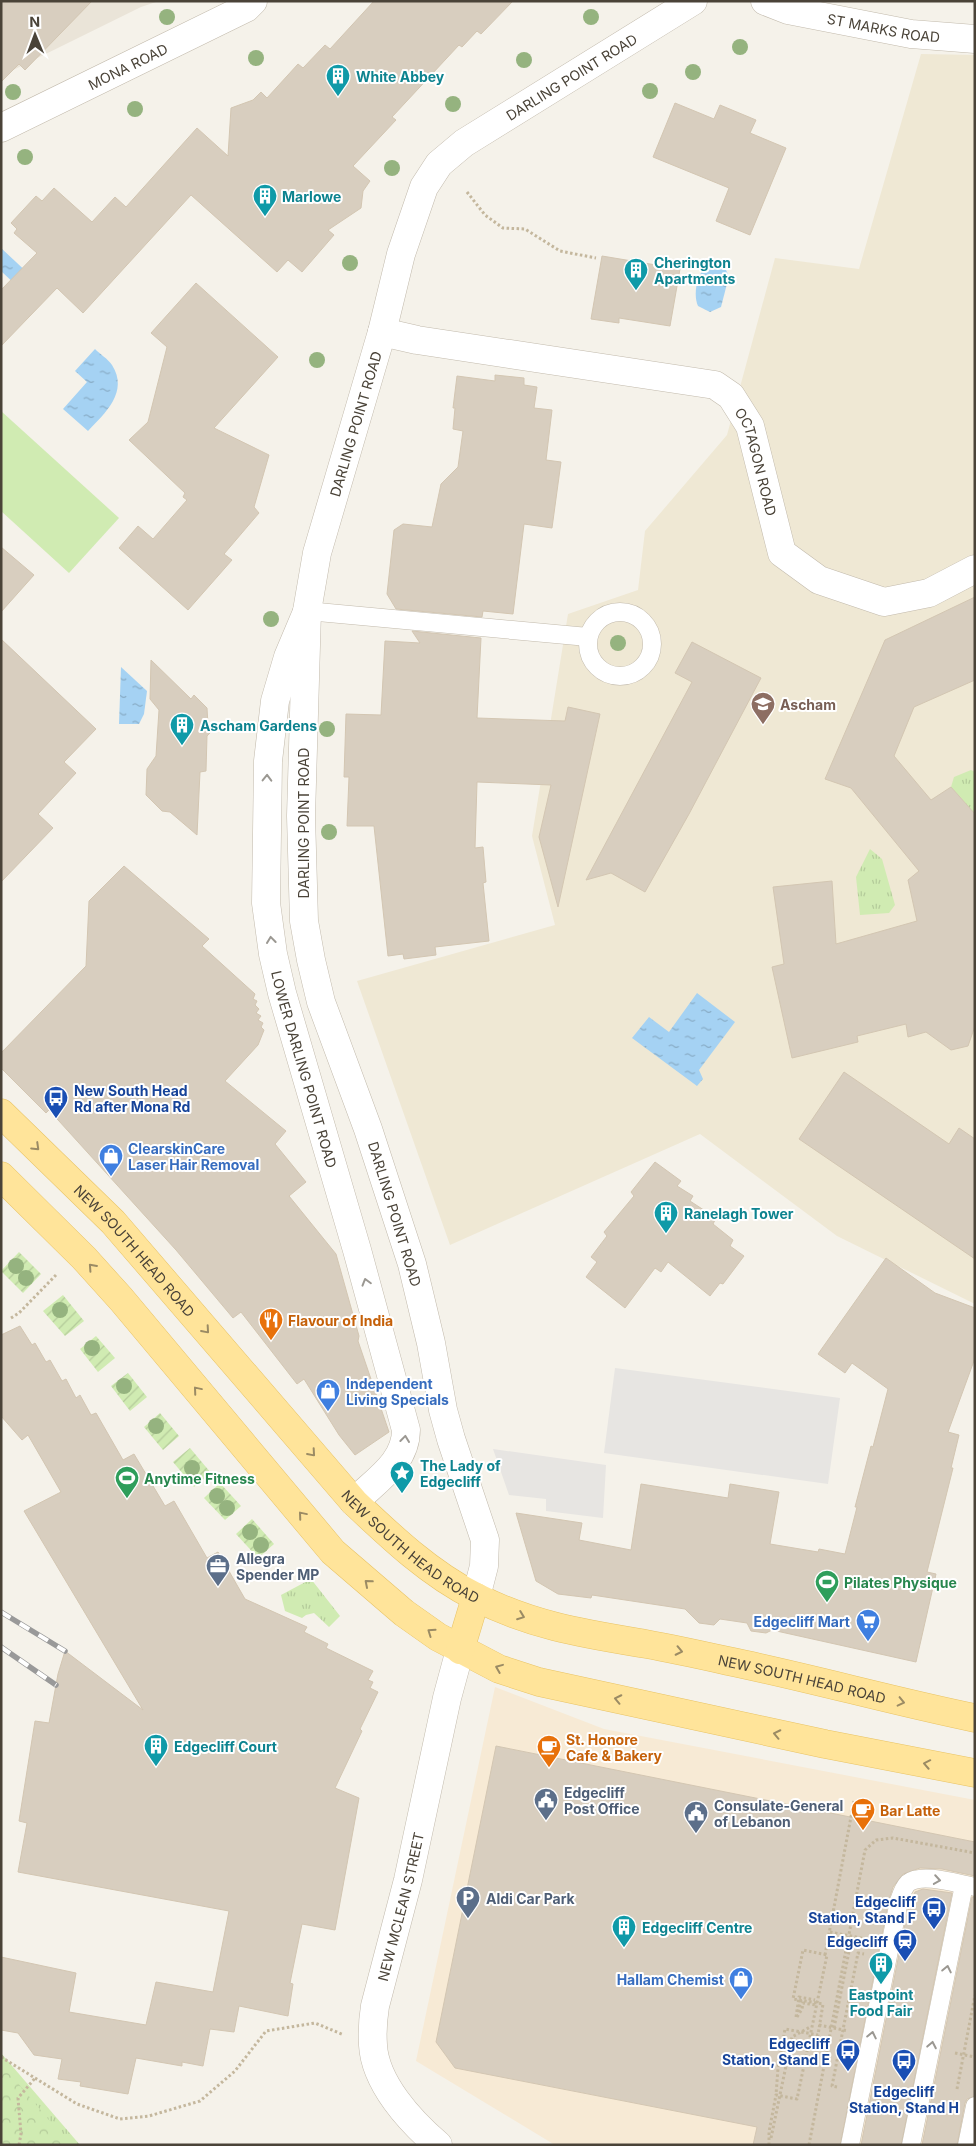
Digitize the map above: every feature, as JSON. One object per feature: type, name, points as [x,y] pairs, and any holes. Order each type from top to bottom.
[{"type":"main road","name":"NEW SOUTH HEAD ROAD","points":[[1,1113],[113,1222],[354,1502],[393,1538],[453,1584],[476,1597],[558,1629],[648,1644],[793,1674],[880,1697],[975,1718]]},
{"type":"main road","points":[[1,1176],[84,1258],[333,1552],[404,1613],[460,1650],[499,1669],[540,1682],[825,1744],[975,1773]]},
{"type":"main road","points":[[460,1650],[476,1597]]},
{"type":"street","name":"MONA ROAD","points":[[1,128],[246,8],[253,1]]},
{"type":"street","name":"DARLING POINT ROAD","points":[[476,1597],[484,1566],[485,1540],[451,1439],[431,1343],[409,1254],[368,1129],[322,1002],[310,960],[304,921],[301,816],[307,611],[317,553],[382,332],[401,254],[424,187],[439,164],[464,143],[693,1]]},
{"type":"street","name":"ST MARKS ROAD","points":[[765,1],[788,10],[910,34],[975,39]]},
{"type":"street","name":"OCTAGON ROAD","points":[[382,332],[417,340],[715,385],[731,396],[750,426],[782,553],[818,580],[884,602],[929,593],[975,569]]},
{"type":"street","name":"LOWER DARLING POINT ROAD","points":[[307,611],[288,657],[275,701],[268,761],[266,903],[273,954],[282,993],[406,1430],[406,1443],[402,1454],[354,1502]]},
{"type":"street","name":"NEW MCLEAN STREET","points":[[438,2145],[404,2112],[384,2082],[373,2047],[373,2027],[375,2006],[408,1880],[447,1698],[460,1650]]},
{"type":"lane","points":[[307,611],[588,637]]},
{"type":"lane","points":[[850,2145],[900,1901],[909,1882],[926,1878],[969,1886],[911,2145]]},
{"type":"lane","points":[[967,2145],[975,2106]]},
{"type":"path","points":[[467,192],[485,215],[503,228],[525,230],[560,251],[596,258]]},
{"type":"path","points":[[11,1318],[19,1313],[56,1275]]},
{"type":"path","points":[[769,2145],[792,2037],[810,2029],[854,1801]]},
{"type":"path","points":[[810,2145],[865,1850],[876,1840],[894,1838],[975,1853]]},
{"type":"path","points":[[834,2028],[852,1936]]},
{"type":"path","points":[[769,2145],[769,2132],[785,2029],[818,2035],[823,2004],[801,2000],[794,1999],[803,1950],[826,1955],[816,2006],[797,2099],[776,2095]]},
{"type":"path","points":[[832,2086],[858,1953]]},
{"type":"path","points":[[956,2092],[975,1995]]},
{"type":"path","points":[[796,2017],[799,1997],[815,2000]]},
{"type":"path","points":[[796,2017],[801,2000]]},
{"type":"path","points":[[796,2017],[802,2009],[803,2002],[816,2006]]},
{"type":"path","points":[[1,2057],[77,2104],[120,2119],[149,2116],[200,2101],[235,2071],[266,2031],[315,2023]]},
{"type":"path","points":[[19,2145],[21,2134],[18,2098],[36,2077]]},
{"type":"shaded area","points":[[1,1],[159,1],[141,7],[1,76]]},
{"type":"shaded area","name":"Ascham","points":[[921,54],[975,55],[975,1304],[837,1236],[700,1134],[450,1245],[357,981],[555,925],[532,836],[568,614],[638,590],[645,531],[727,435],[775,258],[859,269]]},
{"type":"shaded area","points":[[615,1368],[840,1398],[828,1484],[604,1453]]},
{"type":"shaded area","points":[[493,1449],[606,1465],[603,1518],[546,1511],[546,1499],[509,1495]]},
{"type":"shaded area","points":[[495,1687],[604,1729],[975,1800],[975,2145],[555,2145],[416,2061]]},
{"type":"green space","points":[[1,411],[119,518],[69,573],[1,511]]},
{"type":"green space","points":[[971,770],[975,772],[975,814],[951,787],[954,777]]},
{"type":"green space","points":[[870,849],[882,859],[895,905],[889,913],[860,915],[856,877]]},
{"type":"green space","points":[[19,1252],[41,1274],[23,1293],[1,1271]]},
{"type":"green space","points":[[63,1295],[84,1321],[65,1336],[43,1311]]},
{"type":"green space","points":[[96,1336],[115,1358],[98,1372],[80,1349]]},
{"type":"green space","points":[[128,1373],[147,1397],[130,1411],[111,1386]]},
{"type":"green space","points":[[160,1413],[179,1436],[163,1450],[144,1427]]},
{"type":"green space","points":[[190,1448],[211,1473],[194,1487],[173,1462]]},
{"type":"green space","points":[[220,1483],[241,1506],[225,1520],[204,1498]]},
{"type":"green space","points":[[252,1519],[274,1544],[258,1558],[236,1534]]},
{"type":"green space","points":[[311,1579],[340,1616],[329,1627],[314,1613],[302,1618],[285,1611],[281,1595]]},
{"type":"green space","points":[[1,2053],[80,2145],[1,2145]]},
{"type":"green space","points":[[1,2063],[70,2145],[1,2145]]},
{"type":"water","points":[[1,248],[31,276],[19,288],[1,271]]},
{"type":"water","points":[[714,263],[724,266],[729,276],[721,307],[710,312],[698,306],[696,287],[700,274],[708,265]]},
{"type":"water","points":[[95,349],[112,365],[117,375],[118,384],[113,401],[108,409],[88,431],[63,409],[87,382],[75,371]]},
{"type":"water","points":[[121,667],[147,691],[144,714],[139,724],[119,724]]},
{"type":"water","points":[[697,993],[735,1022],[699,1070],[703,1079],[697,1086],[632,1038],[649,1017],[669,1032]]},
{"type":"building","points":[[1,1],[92,1],[25,70],[19,64],[1,82]]},
{"type":"building","points":[[374,1],[513,1],[481,34],[477,31],[462,47],[459,45],[392,117],[396,120],[353,166],[370,181],[363,191],[361,208],[328,230],[334,235],[302,272],[288,260],[277,272],[191,195],[83,313],[57,288],[1,346],[1,290],[37,253],[14,233],[17,229],[11,223],[36,196],[42,201],[54,188],[92,222],[115,197],[126,207],[197,128],[228,156],[231,108],[253,100],[261,92],[267,98],[298,64],[303,68],[325,45],[330,49]]},
{"type":"building","points":[[675,103],[714,119],[720,105],[756,120],[750,133],[786,148],[750,235],[716,221],[729,188],[653,157]]},
{"type":"building","name":"Cherington Apartments","points":[[602,256],[680,269],[670,326],[619,318],[619,323],[591,319]]},
{"type":"building","points":[[196,283],[278,357],[214,428],[269,455],[254,507],[259,513],[224,554],[232,560],[188,610],[119,548],[138,526],[153,539],[187,500],[183,497],[185,493],[129,440],[148,422],[167,347],[151,333]]},
{"type":"building","points":[[495,375],[524,378],[524,385],[537,387],[534,408],[552,410],[546,460],[561,462],[552,528],[524,524],[513,614],[483,611],[482,617],[396,609],[387,594],[394,530],[403,524],[432,527],[441,484],[458,467],[463,431],[453,429],[455,408],[453,408],[457,376],[495,381]]},
{"type":"building","points":[[1,547],[34,575],[1,612]]},
{"type":"building","points":[[975,597],[975,680],[914,707],[894,756],[931,800],[951,787],[975,814],[975,1026],[968,1046],[951,1050],[926,1032],[908,1037],[906,1024],[857,1036],[858,1042],[792,1058],[772,967],[784,964],[773,887],[832,881],[836,944],[917,921],[908,880],[919,871],[851,788],[825,779],[885,640]]},
{"type":"building","points":[[412,631],[481,638],[477,718],[565,721],[568,707],[600,714],[558,907],[539,837],[551,785],[477,782],[475,848],[483,847],[486,882],[483,883],[489,941],[435,947],[436,955],[404,959],[403,954],[388,956],[374,826],[347,826],[349,777],[344,777],[346,714],[381,715],[385,641],[420,643]]},
{"type":"building","points":[[1,639],[96,729],[64,762],[76,773],[38,814],[53,828],[1,882]]},
{"type":"building","points":[[692,642],[761,678],[689,814],[645,892],[611,873],[586,880],[692,682],[675,673]]},
{"type":"building","name":"Ascham Gardens","points":[[151,660],[191,699],[194,695],[207,708],[208,725],[213,730],[207,736],[206,771],[200,772],[197,835],[170,812],[162,811],[146,795],[147,769],[156,756],[159,710],[150,699]]},
{"type":"building","points":[[124,866],[209,939],[202,946],[255,994],[253,999],[257,1001],[255,1005],[259,1009],[256,1013],[261,1016],[258,1020],[263,1023],[261,1027],[264,1030],[258,1045],[225,1081],[286,1131],[275,1144],[306,1182],[289,1196],[336,1254],[359,1336],[358,1341],[389,1432],[355,1455],[339,1435],[304,1379],[297,1384],[241,1312],[233,1318],[176,1250],[49,1110],[46,1113],[1,1068],[1,1053],[86,966],[89,901]]},
{"type":"building","points":[[844,1072],[949,1144],[959,1128],[975,1139],[975,1259],[799,1139]]},
{"type":"building","name":"Ranelagh Tower","points":[[655,1162],[681,1181],[677,1186],[693,1196],[690,1201],[716,1218],[713,1224],[733,1240],[730,1246],[744,1256],[723,1284],[720,1283],[710,1296],[668,1262],[661,1272],[655,1268],[625,1308],[586,1277],[597,1262],[591,1257],[607,1236],[604,1232],[634,1196],[631,1192]]},
{"type":"building","points":[[886,1258],[935,1293],[975,1308],[975,1358],[948,1432],[959,1435],[951,1468],[953,1468],[927,1572],[936,1574],[916,1662],[772,1630],[766,1633],[751,1631],[747,1623],[720,1619],[714,1625],[699,1623],[685,1609],[592,1595],[591,1598],[558,1594],[536,1581],[516,1513],[582,1523],[579,1540],[631,1550],[641,1484],[728,1498],[730,1484],[779,1492],[770,1544],[818,1552],[819,1549],[845,1554],[857,1507],[855,1507],[888,1389],[852,1363],[845,1373],[818,1354]]},
{"type":"building","points":[[20,1326],[32,1345],[35,1343],[46,1362],[50,1360],[62,1381],[66,1379],[76,1398],[80,1395],[91,1415],[96,1413],[123,1460],[134,1454],[165,1506],[174,1501],[207,1558],[218,1552],[245,1599],[307,1627],[304,1632],[328,1644],[326,1648],[373,1671],[368,1680],[373,1682],[370,1688],[378,1692],[335,1788],[359,1798],[335,1930],[302,1924],[290,1983],[293,1984],[288,2016],[239,2006],[234,2032],[210,2029],[203,2066],[182,2062],[182,2066],[136,2058],[128,2094],[80,2086],[81,2082],[58,2079],[62,2059],[34,2055],[18,2033],[1,2030],[1,1957],[76,1973],[69,2012],[146,2025],[156,1982],[213,1992],[229,1911],[18,1872],[27,1823],[19,1821],[35,1721],[49,1723],[58,1674],[65,1651],[143,1710],[24,1511],[61,1492],[28,1435],[22,1440],[1,1416],[1,1335]]},
{"type":"building","name":"Edgecliff Centre","points":[[496,1746],[975,1842],[975,1876],[942,1869],[920,1868],[903,1874],[893,1887],[889,1899],[840,2145],[753,2145],[757,2127],[455,2068],[436,2042]]},
{"type":"building","points":[[923,1889],[952,1893],[901,2145],[861,2145],[909,1904],[915,1892]]},
{"type":"building","points":[[972,1897],[975,1897],[975,2096],[967,2099],[965,2103],[957,2145],[922,2145]]},
{"type":"railway","points":[[1,1612],[65,1651]]},
{"type":"railway","points":[[1,1647],[56,1685]]},
{"type":"place","name":"White Abbey","points":[[338,97]]},
{"type":"place","name":"Marlowe","points":[[265,217]]},
{"type":"place","name":"Cherington Apartments","points":[[636,291]]},
{"type":"place","name":"Ascham","points":[[763,725]]},
{"type":"place","name":"Ascham Gardens","points":[[182,746]]},
{"type":"place","name":"New South Head Rd after Mona Rd","points":[[56,1119]]},
{"type":"place","name":"ClearskinCare Laser Hair Removal","points":[[111,1177]]},
{"type":"place","name":"Ranelagh Tower","points":[[666,1234]]},
{"type":"place","name":"Flavour of India","points":[[271,1341]]},
{"type":"place","name":"Independent Living Specials","points":[[328,1412]]},
{"type":"place","name":"The Lady of Edgecliff","points":[[402,1494]]},
{"type":"place","name":"Anytime Fitness","points":[[127,1499]]},
{"type":"place","name":"Allegra Spender MP","points":[[218,1587]]},
{"type":"place","name":"Pilates Physique","points":[[827,1603]]},
{"type":"place","name":"Edgecliff Mart","points":[[868,1642]]},
{"type":"place","name":"Edgecliff Court","points":[[156,1767]]},
{"type":"place","name":"St. Honore Cafe & Bakery","points":[[549,1768]]},
{"type":"place","name":"Edgecliff Post Office","points":[[546,1821]]},
{"type":"place","name":"Bar Latte","points":[[863,1831]]},
{"type":"place","name":"Consulate-General of Lebanon","points":[[696,1834]]},
{"type":"place","name":"Aldi Car Park","points":[[468,1919]]},
{"type":"place","name":"Edgecliff Station, Stand F","points":[[934,1930]]},
{"type":"place","name":"Edgecliff Centre","points":[[624,1948]]},
{"type":"place","name":"Edgecliff","points":[[905,1962]]},
{"type":"place","name":"Eastpoint Food Fair","points":[[881,1985]]},
{"type":"place","name":"Hallam Chemist","points":[[741,2000]]},
{"type":"place","name":"Edgecliff Station, Stand E","points":[[848,2072]]},
{"type":"place","name":"Edgecliff Station, Stand H","points":[[904,2082]]}]
